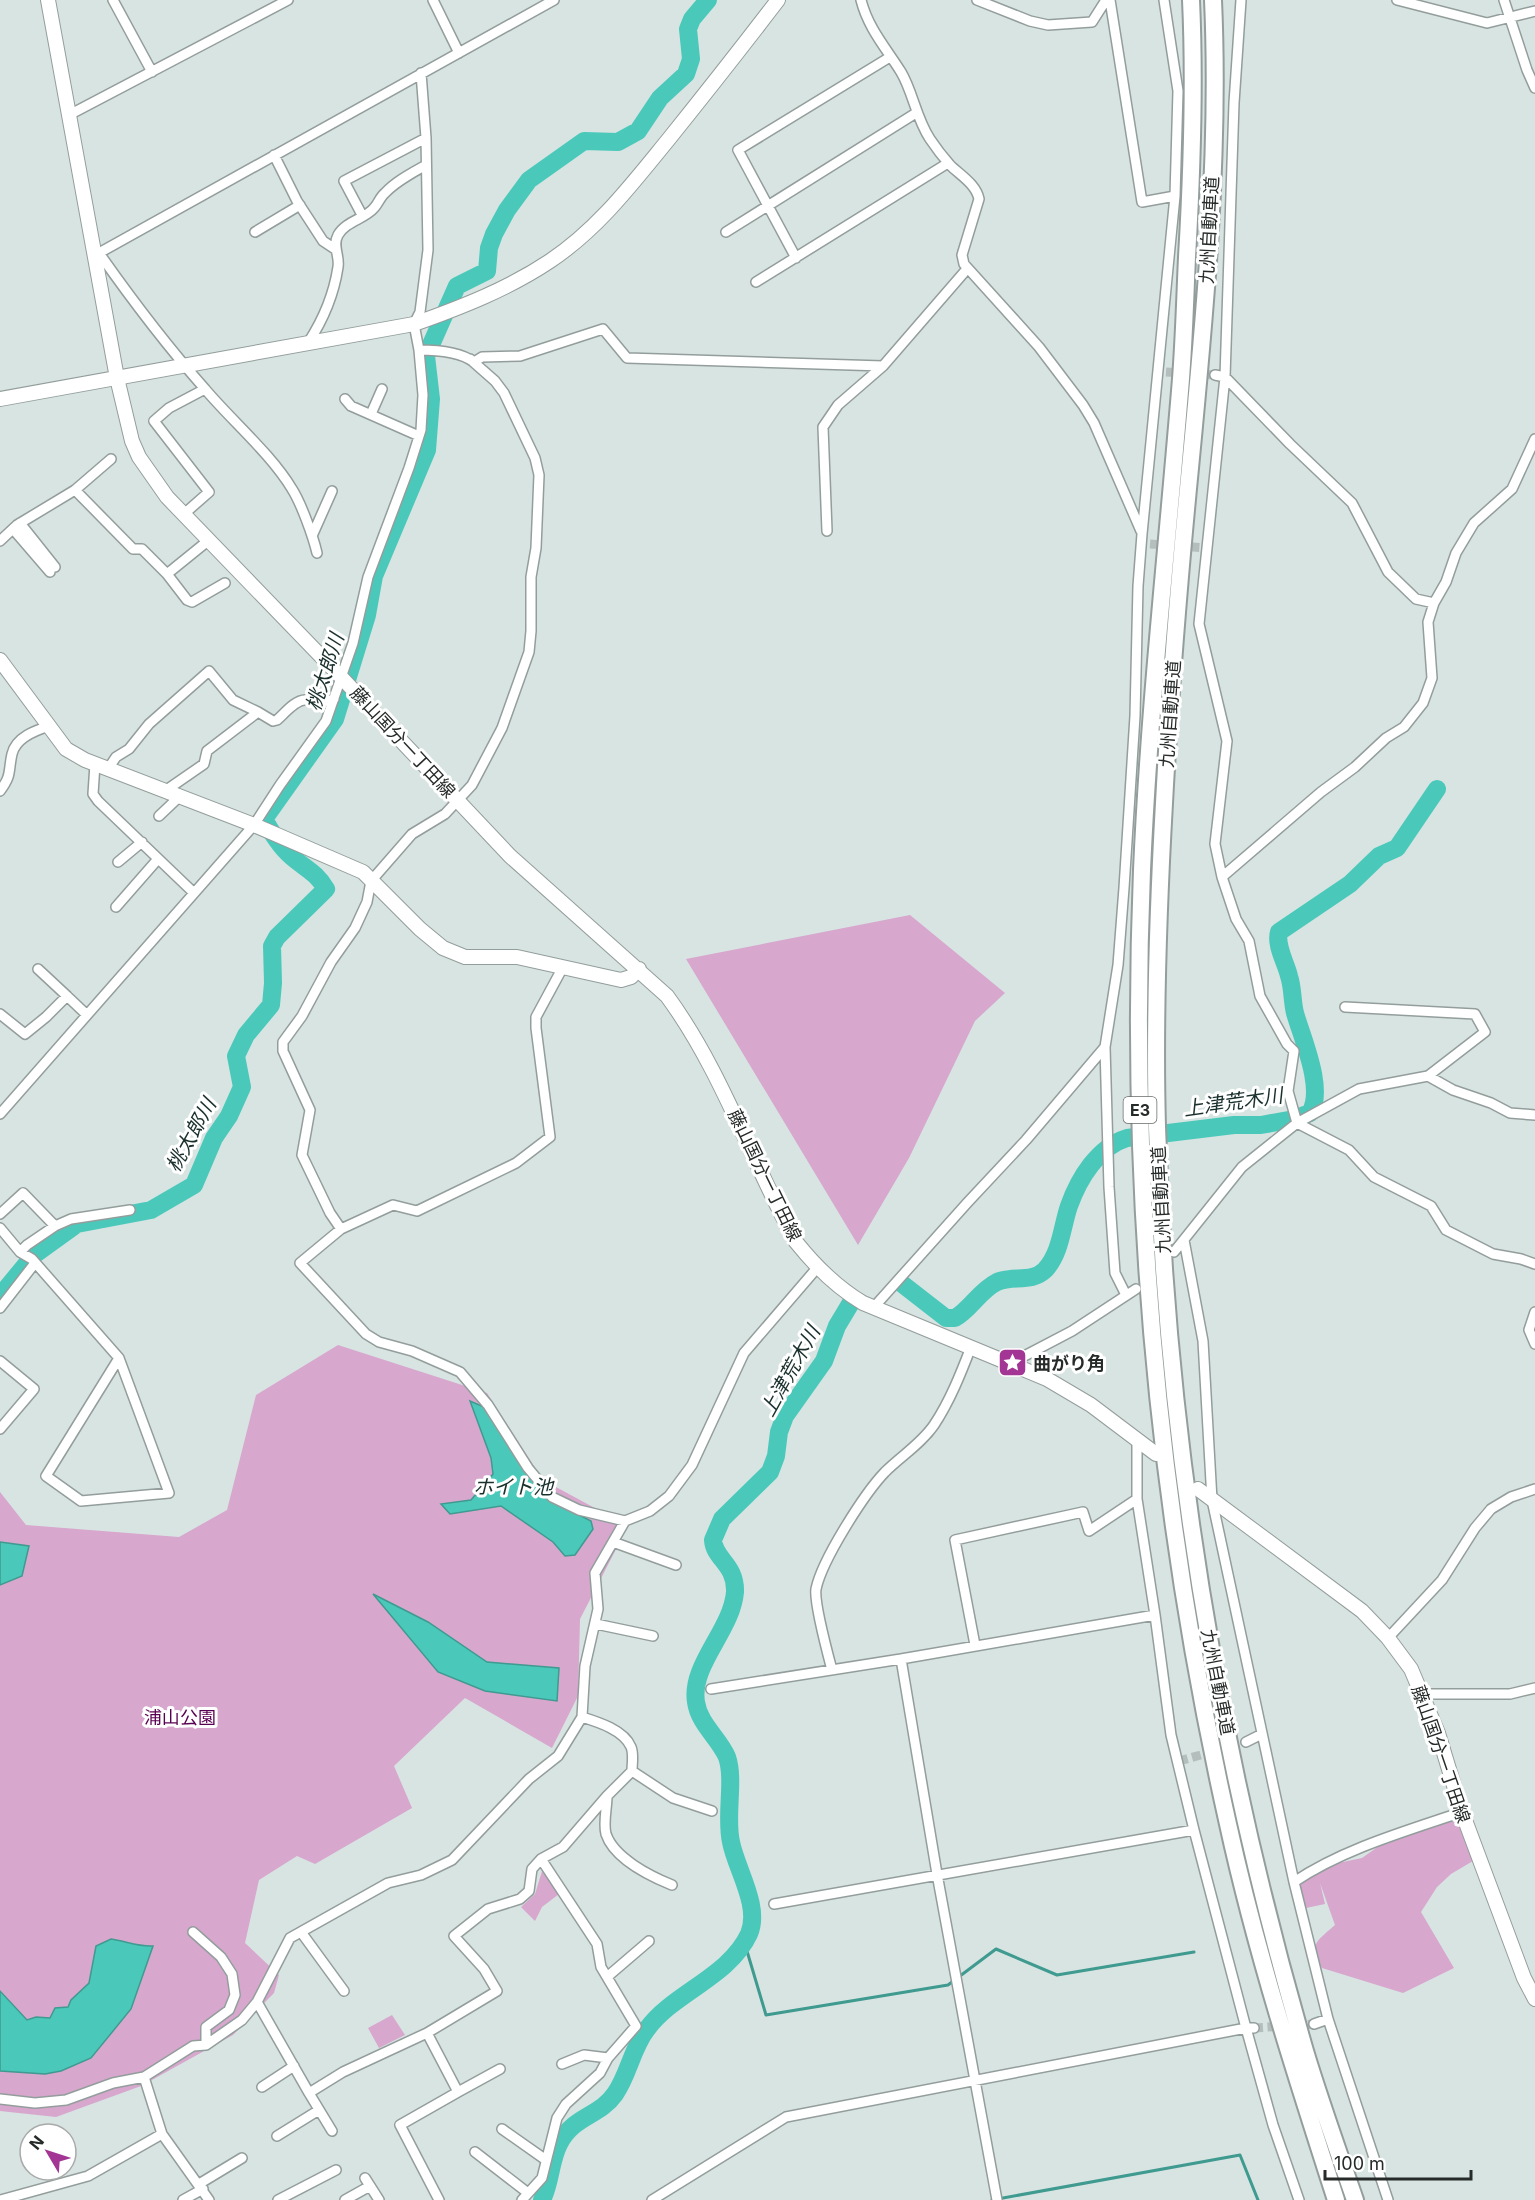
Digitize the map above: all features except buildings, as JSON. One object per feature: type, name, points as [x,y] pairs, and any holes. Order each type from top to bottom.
[{"type":"highway","name":"九州自動車道","points":[[1191,0],[1194,127],[1181,386],[1158,631],[1142,870],[1141,1127],[1151,1320],[1175,1537],[1191,1635],[1226,1814],[1253,1926],[1288,2051],[1336,2200]]},
{"type":"highway","name":"九州自動車道","points":[[1213,0],[1215,108],[1207,284],[1182,550],[1164,804],[1157,1008],[1157,1125],[1168,1319],[1180,1437],[1206,1621],[1245,1821],[1306,2056],[1354,2200]]},
{"type":"main road","name":"藤山国分一丁田線","points":[[48,0],[96,252],[117,378],[132,441],[138,457],[167,497],[342,677],[510,856],[667,996],[709,1061],[783,1218],[796,1242],[816,1268],[846,1293],[874,1307],[1011,1363],[1073,1393],[1156,1454]]},
{"type":"main road","points":[[0,399],[414,324],[506,288],[574,243],[624,194],[778,0]]},
{"type":"main road","points":[[0,660],[66,748],[101,766],[254,825],[363,872],[420,929],[443,948],[465,957],[517,957],[621,980],[631,977],[639,969]]},
{"type":"main road","name":"藤山国分一丁田線","points":[[1198,1489],[1362,1611],[1388,1638],[1411,1669],[1438,1732],[1462,1812],[1529,1976],[1535,1999]]},
{"type":"street","points":[[113,0],[152,72]]},
{"type":"street","points":[[69,115],[288,0]]},
{"type":"street","points":[[433,0],[459,53]]},
{"type":"street","points":[[317,553],[293,490],[205,389],[96,252],[554,0]]},
{"type":"street","points":[[861,0],[864,12],[877,38],[902,73],[916,113],[930,139],[948,163],[978,192],[979,199],[962,255],[967,269],[1039,347],[1083,405],[1094,423],[1144,540]]},
{"type":"street","points":[[977,0],[1022,18],[1048,25],[1092,22],[1108,0]]},
{"type":"street","points":[[1108,0],[1142,202],[1175,196]]},
{"type":"street","points":[[1126,1295],[1115,1273],[1108,1187],[1105,1047],[1118,965],[1144,540],[1175,196],[1178,91],[1164,0]]},
{"type":"street","points":[[1397,0],[1487,23],[1535,11]]},
{"type":"street","points":[[1504,0],[1535,88]]},
{"type":"street","points":[[1242,1],[1234,103],[1226,377],[1199,624],[1227,741],[1215,844],[1222,877],[1236,919],[1249,941],[1260,996],[1287,1044],[1294,1051],[1288,1090],[1297,1123],[1349,1150],[1374,1177],[1431,1206],[1446,1230],[1493,1254],[1535,1264]]},
{"type":"street","points":[[796,258],[738,150],[890,57]]},
{"type":"street","points":[[0,1114],[254,825],[326,722],[353,643],[368,577],[419,436],[423,395],[414,324],[420,312],[428,250],[426,138],[421,73]]},
{"type":"street","points":[[726,231],[916,113]]},
{"type":"street","points":[[362,215],[344,182],[426,138]]},
{"type":"street","points":[[274,155],[300,205],[323,241],[335,249]]},
{"type":"street","points":[[756,282],[948,163]]},
{"type":"street","points":[[308,343],[324,318],[339,265],[335,249],[337,236],[346,226],[374,209],[386,191],[426,165]]},
{"type":"street","points":[[255,232],[300,205]]},
{"type":"street","points":[[826,531],[823,428],[838,405],[883,366],[967,269]]},
{"type":"street","points":[[419,350],[435,350],[474,362],[482,357],[520,356],[603,329],[627,358],[883,366]]},
{"type":"street","points":[[341,1229],[330,1213],[302,1155],[310,1110],[283,1051],[283,1042],[302,1016],[331,962],[355,928],[367,902],[371,881],[412,834],[435,822],[458,802],[472,785],[502,728],[528,652],[531,631],[531,577],[536,548],[540,489],[535,458],[504,393],[495,381],[470,359]]},
{"type":"street","points":[[1215,375],[1226,377],[1290,444],[1352,503],[1388,572],[1416,599],[1434,603]]},
{"type":"street","points":[[184,514],[209,492],[154,421],[169,408],[205,389]]},
{"type":"street","points":[[371,414],[382,389]]},
{"type":"street","points":[[345,399],[351,406],[419,436]]},
{"type":"street","points":[[1222,877],[1386,738],[1404,727],[1423,703],[1432,678],[1428,622],[1434,603],[1446,582],[1456,553],[1474,523],[1512,489],[1535,439]]},
{"type":"street","points":[[0,541],[16,526],[75,490],[111,459]]},
{"type":"street","points":[[75,490],[133,549],[142,549],[167,574],[187,600],[192,602],[225,583]]},
{"type":"street","points":[[312,536],[332,491]]},
{"type":"street","points":[[16,526],[53,570]]},
{"type":"street","points":[[167,574],[209,540]]},
{"type":"street","points":[[194,892],[98,801],[93,794],[101,766],[129,749],[149,724],[209,671],[233,700],[273,721],[299,701],[317,703],[334,699]]},
{"type":"street","points":[[165,791],[204,764],[207,751],[258,712]]},
{"type":"street","points":[[0,791],[9,779],[12,750],[29,732],[50,726]]},
{"type":"street","points":[[159,816],[179,797]]},
{"type":"street","points":[[118,862],[142,842]]},
{"type":"street","points":[[116,907],[158,859]]},
{"type":"street","points":[[564,967],[536,1017],[550,1137],[516,1163],[417,1211],[393,1205],[341,1229],[300,1263],[359,1326],[379,1342],[412,1351],[460,1372],[488,1405],[528,1468],[552,1497],[579,1510],[625,1521],[650,1511],[669,1496],[696,1456],[744,1353],[816,1268]]},
{"type":"street","points":[[38,969],[87,1015]]},
{"type":"street","points":[[0,1014],[25,1034],[67,996]]},
{"type":"street","points":[[1174,1252],[1242,1167],[1297,1123],[1359,1089],[1428,1076],[1485,1032],[1475,1014],[1345,1007]]},
{"type":"street","points":[[874,1307],[1026,1140],[1105,1047]]},
{"type":"street","points":[[1428,1076],[1452,1089],[1491,1103],[1510,1113],[1535,1115]]},
{"type":"street","points":[[0,1214],[23,1193],[55,1226]]},
{"type":"street","points":[[20,1252],[55,1226],[71,1219],[130,1210]]},
{"type":"street","points":[[0,1228],[20,1252],[35,1263],[119,1358],[169,1493],[81,1501],[46,1476],[119,1358]]},
{"type":"street","points":[[1184,1240],[1203,1341],[1212,1500],[1294,1882],[1328,2019],[1388,2200]]},
{"type":"street","points":[[0,1308],[35,1263]]},
{"type":"street","points":[[1011,1363],[1072,1330],[1136,1289]]},
{"type":"street","points":[[1535,1312],[1529,1330],[1535,1344]]},
{"type":"street","points":[[832,1670],[815,1592],[826,1565],[863,1498],[886,1471],[915,1447],[934,1425],[957,1383],[971,1347]]},
{"type":"street","points":[[0,1361],[34,1389],[0,1429]]},
{"type":"street","points":[[1137,1440],[1137,1499],[1171,1735],[1194,1830],[1250,2028],[1273,2125],[1299,2200]]},
{"type":"street","points":[[1388,1638],[1442,1580],[1475,1528],[1491,1509],[1511,1497],[1535,1489]]},
{"type":"street","points":[[975,1645],[955,1540],[1083,1512],[1089,1531],[1137,1499]]},
{"type":"street","points":[[0,2099],[35,2103],[66,2100],[113,2083],[144,2077],[193,2046],[206,2045],[242,2019],[257,2001],[290,1938],[388,1883],[421,1875],[452,1860],[529,1779],[558,1756],[582,1717],[585,1666],[598,1609],[595,1574],[625,1521]]},
{"type":"street","points":[[613,1542],[676,1566]]},
{"type":"street","points":[[711,1689],[1155,1615]]},
{"type":"street","points":[[596,1624],[653,1636]]},
{"type":"street","points":[[901,1659],[937,1874],[997,2200]]},
{"type":"street","points":[[1422,1694],[1510,1694],[1535,1688]]},
{"type":"street","points":[[309,2093],[343,2072],[427,2033],[497,1991],[484,1969],[454,1936],[488,1909],[520,1899],[529,1891],[532,1869],[541,1858],[563,1847],[632,1771],[630,1745],[609,1726],[582,1717]]},
{"type":"street","points":[[1246,1742],[1262,1734]]},
{"type":"street","points":[[632,1771],[673,1798],[712,1811]]},
{"type":"street","points":[[607,1796],[606,1832],[613,1848],[651,1876],[672,1885]]},
{"type":"street","points":[[1294,1882],[1314,1868],[1396,1834],[1462,1812]]},
{"type":"street","points":[[774,1904],[1194,1830]]},
{"type":"street","points":[[476,2152],[525,2196],[542,2178],[557,2118],[566,2104],[600,2073],[608,2058],[636,2026],[601,1966],[597,1944],[541,1858]]},
{"type":"street","points":[[193,1932],[221,1957],[232,1974],[235,1995],[229,2010],[206,2027],[206,2045]]},
{"type":"street","points":[[301,1932],[344,1991]]},
{"type":"street","points":[[607,1977],[650,1941]]},
{"type":"street","points":[[257,2001],[332,2131]]},
{"type":"street","points":[[1314,2024],[1328,2019]]},
{"type":"street","points":[[658,2198],[786,2117],[1250,2028]]},
{"type":"street","points":[[427,2033],[458,2092]]},
{"type":"street","points":[[562,2064],[584,2055],[608,2058]]},
{"type":"street","points":[[262,2087],[294,2066]]},
{"type":"street","points":[[439,2200],[399,2124],[500,2069]]},
{"type":"street","points":[[144,2077],[162,2134],[209,2200]]},
{"type":"street","points":[[277,2136],[319,2110]]},
{"type":"street","points":[[502,2129],[546,2160]]},
{"type":"street","points":[[2,2200],[88,2176],[162,2134]]},
{"type":"street","points":[[183,2200],[242,2158]]},
{"type":"street","points":[[278,2200],[336,2170]]},
{"type":"street","points":[[345,2200],[367,2182],[379,2200]]},
{"type":"green space","points":[[910,915],[1005,993],[975,1021],[909,1158],[858,1245],[686,959]]},
{"type":"green space","name":"浦山公園","points":[[338,1345],[487,1393],[543,1480],[628,1526],[580,1619],[578,1696],[552,1748],[465,1698],[394,1766],[412,1808],[315,1864],[297,1856],[259,1880],[245,1943],[279,1975],[274,1993],[233,2035],[141,2086],[56,2117],[0,2111],[0,1492],[26,1525],[179,1537],[227,1510],[256,1395]]},
{"type":"green space","points":[[1462,1812],[1478,1858],[1451,1874],[1437,1887],[1421,1912],[1454,1968],[1403,1993],[1322,1968],[1315,1954],[1316,1944],[1335,1925],[1320,1883],[1325,1904],[1306,1908],[1294,1882],[1314,1868],[1362,1858],[1396,1834]]},
{"type":"green space","points":[[543,1868],[559,1894],[542,1907],[535,1921],[521,1907],[535,1894]]},
{"type":"green space","points":[[392,2015],[405,2035],[379,2048],[368,2028]]},
{"type":"water","name":"ホイト池","points":[[470,1401],[484,1407],[551,1501],[591,1521],[593,1529],[575,1555],[565,1556],[553,1542],[501,1506],[450,1514],[441,1504],[471,1500],[493,1474],[491,1458]]},
{"type":"water","points":[[0,1542],[29,1546],[22,1576],[0,1585]]},
{"type":"water","points":[[373,1594],[428,1622],[487,1662],[559,1668],[557,1701],[485,1691],[438,1672]]},
{"type":"water","points":[[111,1939],[153,1946],[131,2009],[91,2058],[61,2071],[45,2074],[0,2071],[0,1991],[27,2020],[36,2017],[50,2018],[55,2008],[68,2007],[71,2000],[89,1983],[96,1946]]},
{"type":"waterway","name":"桃太郎川","points":[[0,1296],[34,1255],[77,1224],[151,1210],[194,1185],[214,1138],[229,1116],[242,1087],[236,1056],[246,1035],[271,1005],[272,946],[277,937],[326,889],[315,875],[284,849],[264,819],[335,719],[367,615],[374,576],[427,450],[431,399],[426,356],[457,286],[487,271],[489,248],[494,234],[507,210],[529,180],[584,141],[618,142],[638,131],[660,98],[686,74],[691,59],[688,29],[692,19],[708,0]]},
{"type":"waterway","name":"上津荒木川","points":[[901,1283],[946,1318],[955,1318],[997,1282],[1028,1278],[1045,1270],[1055,1256],[1069,1206],[1078,1185],[1099,1156],[1117,1142],[1127,1138],[1234,1125],[1261,1125],[1294,1119],[1310,1113],[1314,1103],[1314,1077],[1295,1013],[1288,971],[1278,943],[1279,932],[1350,884],[1379,856],[1397,848],[1437,789]]},
{"type":"waterway","name":"上津荒木川","points":[[542,2200],[554,2158],[565,2134],[609,2102],[624,2078],[642,2036],[658,2016],[728,1962],[740,1949],[749,1934],[752,1923],[750,1900],[729,1832],[730,1776],[727,1757],[701,1717],[696,1702],[699,1675],[727,1620],[735,1592],[732,1575],[714,1547],[713,1540],[722,1519],[770,1472],[785,1416],[824,1361],[837,1326],[852,1301]]},
{"type":"waterway","points":[[744,1941],[766,2015],[948,1985],[996,1949],[1057,1975],[1194,1952]]},
{"type":"waterway","points":[[992,2200],[1240,2155],[1258,2200]]},
{"type":"tunnel","points":[[1166,372],[1215,375]]},
{"type":"tunnel","points":[[1150,544],[1208,548]]},
{"type":"tunnel","points":[[1179,1761],[1215,1751]]},
{"type":"tunnel","points":[[1254,2028],[1314,2024]]},
{"type":"place","name":"曲がり角","points":[[1012,1363]]}]
